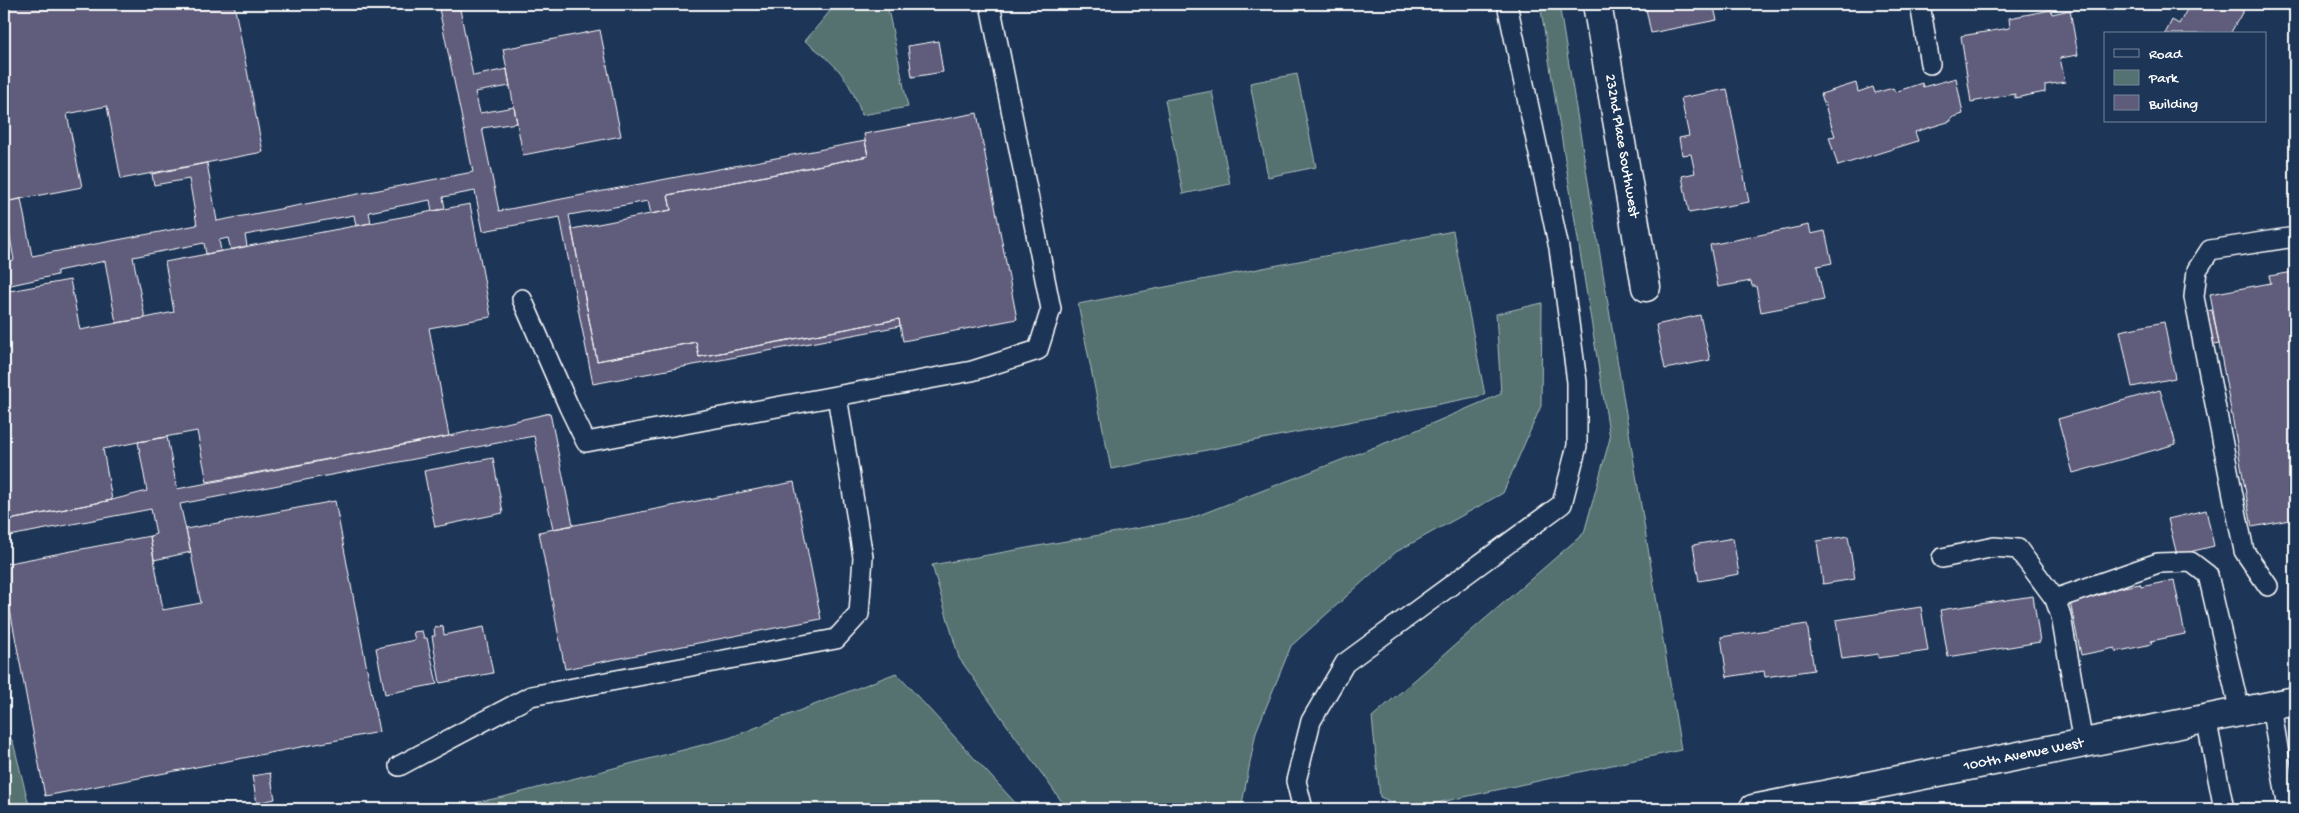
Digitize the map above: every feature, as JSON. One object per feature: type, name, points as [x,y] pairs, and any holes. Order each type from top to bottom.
[{"type":"main road","name":"232nd Place Southwest","points":[[1597,4],[1646,287]]},
{"type":"main road","name":"100th Avenue West","points":[[1753,809],[2283,703]]},
{"type":"lane","points":[[522,299],[586,442],[972,371],[1038,350],[1051,309],[990,4]]},
{"type":"lane","points":[[1303,809],[1296,781],[1311,721],[1345,663],[1562,504],[1577,446],[1577,382],[1559,248],[1507,4]]},
{"type":"lane","points":[[1920,4],[1930,64]]},
{"type":"lane","points":[[2268,586],[2244,551],[2194,296],[2197,270],[2210,250],[2295,237]]},
{"type":"lane","points":[[399,766],[531,696],[836,639],[859,614],[863,557],[837,396]]},
{"type":"lane","points":[[1942,558],[1994,547],[2018,549],[2056,599],[2061,616],[2083,744]]},
{"type":"lane","points":[[2056,599],[2158,563],[2191,562],[2208,575],[2240,712]]},
{"type":"lane","points":[[2283,703],[2288,809]]},
{"type":"lane","points":[[2206,718],[2224,809]]},
{"type":"green space","points":[[836,4],[887,4],[908,107],[862,115],[852,90],[840,72],[805,41]]},
{"type":"green space","points":[[1540,4],[1559,4],[1681,750],[1409,809],[1380,797],[1372,717],[1584,533],[1610,438]]},
{"type":"green space","points":[[1297,74],[1316,167],[1268,177],[1250,83]]},
{"type":"green space","points":[[1212,91],[1230,184],[1183,194],[1165,100]]},
{"type":"green space","points":[[1453,231],[1485,395],[1111,469],[1078,304]]},
{"type":"green space","points":[[1542,303],[1541,406],[1503,493],[1396,552],[1291,646],[1256,732],[1241,809],[1067,809],[959,658],[932,565],[1189,519],[1398,438],[1501,394],[1496,314]]},
{"type":"green space","points":[[896,673],[1021,809],[443,809],[503,797],[729,738]]},
{"type":"green space","points":[[4,727],[13,742],[30,809],[4,809]]},
{"type":"building","points":[[4,4],[234,4],[263,152],[121,179],[107,106],[67,114],[82,187],[4,202]]},
{"type":"building","points":[[438,4],[459,4],[473,76],[507,69],[510,86],[475,92],[480,113],[514,107],[517,123],[482,128],[499,211],[865,141],[868,156],[668,195],[671,210],[651,214],[648,201],[569,215],[597,361],[696,342],[699,357],[899,319],[900,326],[593,384],[560,217],[483,231],[475,191],[443,197],[445,209],[432,211],[430,200],[369,212],[371,223],[356,226],[354,215],[245,235],[247,246],[231,250],[228,238],[219,240],[221,251],[206,254],[204,243],[133,257],[145,318],[116,323],[105,261],[57,271],[57,275],[11,285],[4,283],[4,262],[14,260],[4,202],[21,199],[32,256],[197,225],[189,179],[154,185],[152,174],[207,163],[217,221],[473,172]]},
{"type":"building","points":[[1645,4],[1713,4],[1717,20],[1651,33]]},
{"type":"building","points":[[1808,4],[1842,4],[1809,9]]},
{"type":"building","points":[[2190,4],[2247,4],[2231,32],[2166,32],[2172,20],[2179,24]]},
{"type":"building","points":[[2051,10],[2052,14],[2070,10],[2078,55],[2060,58],[2065,82],[2045,85],[2045,92],[2015,98],[2015,94],[1971,102],[1961,36],[2010,28],[2009,18]]},
{"type":"building","points":[[600,30],[621,136],[523,155],[503,49]]},
{"type":"building","points":[[938,41],[943,72],[912,77],[908,46]]},
{"type":"building","points":[[1956,78],[1963,114],[1951,118],[1951,121],[1915,132],[1918,141],[1838,166],[1829,137],[1835,136],[1821,94],[1856,83],[1858,92],[1873,87],[1875,93],[1893,88],[1895,92],[1922,83],[1923,87]]},
{"type":"building","points":[[1727,89],[1749,202],[1689,213],[1682,176],[1695,173],[1691,154],[1682,155],[1679,138],[1689,136],[1681,98]]},
{"type":"building","points":[[977,113],[1017,319],[903,341],[899,319],[699,357],[696,342],[597,361],[572,229],[671,210],[668,195],[868,156],[864,134]]},
{"type":"building","points":[[470,204],[491,317],[429,328],[449,436],[207,482],[197,431],[138,442],[103,449],[112,500],[4,521],[4,292],[70,280],[80,330],[145,318],[174,312],[165,262]]},
{"type":"building","points":[[1809,225],[1811,234],[1825,231],[1832,263],[1817,266],[1824,300],[1761,312],[1756,286],[1752,286],[1751,281],[1718,287],[1710,245]]},
{"type":"building","points":[[2294,272],[2295,519],[2252,527],[2210,294],[2271,283],[2269,276]]},
{"type":"building","points":[[2212,310],[2219,344],[2195,349],[2189,314]]},
{"type":"building","points":[[1700,315],[1710,360],[1665,369],[1656,325]]},
{"type":"building","points":[[2164,322],[2175,378],[2132,387],[2120,331]]},
{"type":"building","points":[[2160,390],[2176,444],[2073,473],[2058,419]]},
{"type":"building","points":[[550,413],[573,525],[553,529],[534,436],[180,504],[191,552],[154,560],[150,536],[156,534],[151,509],[4,537],[4,521],[112,500],[147,491],[138,442],[167,437],[177,489],[449,436]]},
{"type":"building","points":[[493,458],[503,513],[435,527],[424,471]]},
{"type":"building","points":[[794,482],[821,619],[565,669],[539,532]]},
{"type":"building","points":[[335,501],[379,732],[45,796],[4,578],[4,564],[150,536],[163,610],[201,603],[186,529]]},
{"type":"building","points":[[2206,510],[2214,546],[2177,555],[2168,519]]},
{"type":"building","points":[[1848,536],[1855,579],[1823,584],[1817,541]]},
{"type":"building","points":[[1733,538],[1739,574],[1699,581],[1693,545]]},
{"type":"building","points":[[2174,580],[2185,634],[2151,641],[2152,644],[2115,652],[2115,648],[2081,655],[2070,602],[2104,594],[2103,591],[2140,584],[2141,587]]},
{"type":"building","points":[[2033,596],[2040,642],[1948,657],[1940,610]]},
{"type":"building","points":[[1921,607],[1928,651],[1878,658],[1878,654],[1842,659],[1836,620]]},
{"type":"building","points":[[1807,624],[1814,670],[1765,677],[1764,671],[1727,677],[1721,637]]},
{"type":"building","points":[[443,626],[444,635],[484,627],[493,673],[440,683],[432,636],[435,636],[434,628]]},
{"type":"building","points":[[422,631],[424,638],[427,638],[437,684],[385,694],[376,648],[415,640],[413,632]]},
{"type":"building","points":[[270,773],[275,799],[257,803],[252,776]]}]
